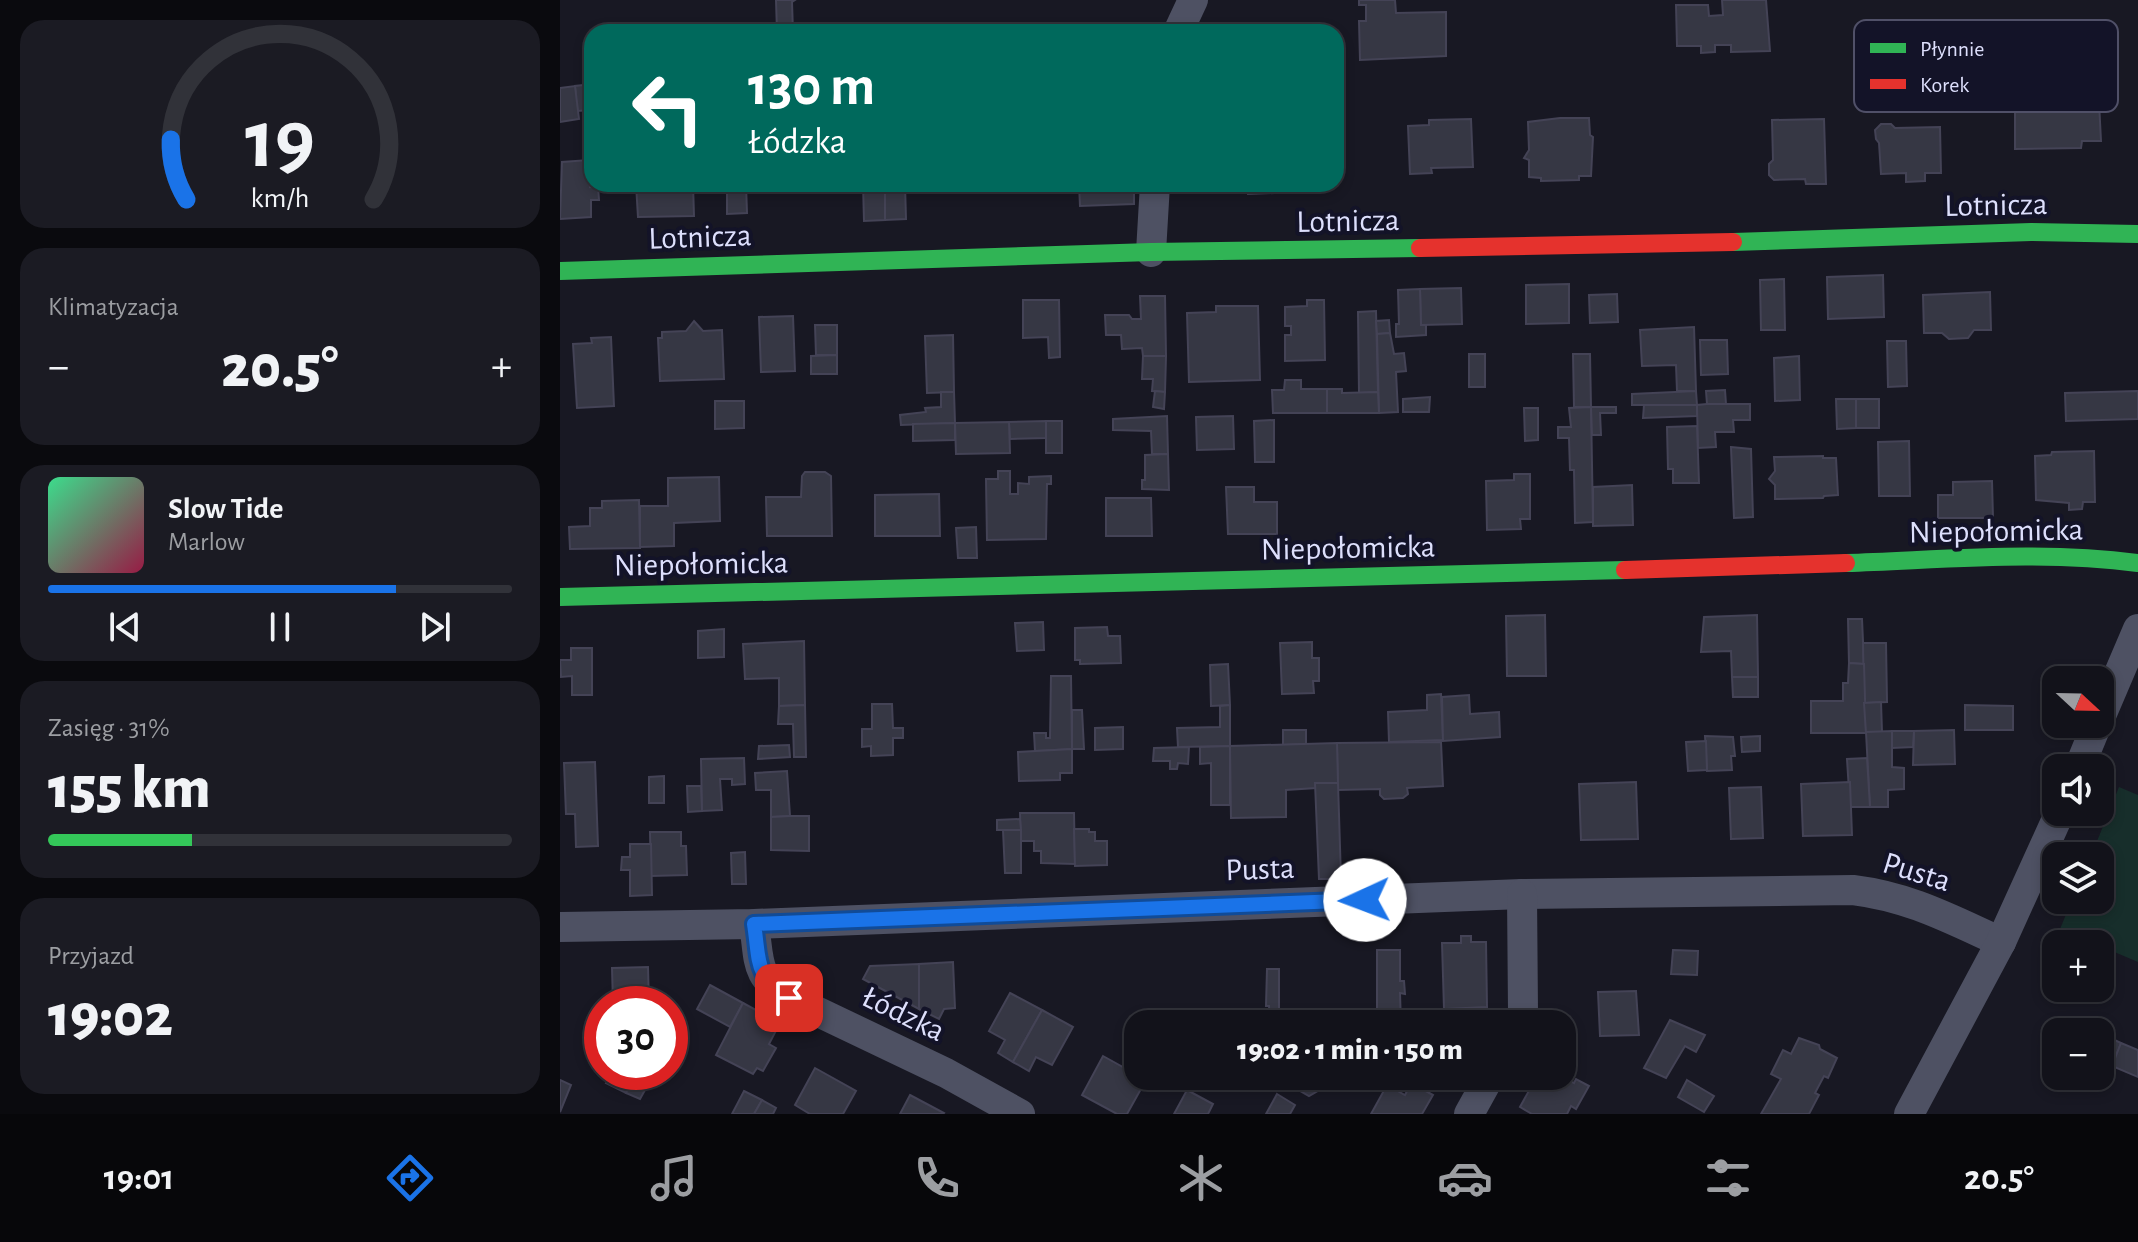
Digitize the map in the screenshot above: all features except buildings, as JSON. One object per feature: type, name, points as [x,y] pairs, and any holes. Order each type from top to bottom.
[{"type":"street","points":[[1182,24],[1193,0]]},
{"type":"street","points":[[1151,252],[1155,192]]},
{"type":"street","name":"Lotnicza","points":[[560,271],[1151,252],[1750,242],[2031,232],[2138,234]]},
{"type":"street","name":"Niepołomicka","points":[[560,597],[2004,558],[2109,559],[2138,563]]},
{"type":"street","points":[[2114,685],[2138,629]]},
{"type":"street","points":[[1909,1114],[2001,942],[2054,826]]},
{"type":"street","name":"Pusta","points":[[560,927],[754,924],[1522,894],[1853,890],[1901,898],[2001,942]]},
{"type":"street","points":[[1522,894],[1523,1010]]},
{"type":"street","name":"Łódzka","points":[[754,924],[761,967],[769,985],[789,998],[946,1073],[1020,1114]]},
{"type":"street","points":[[1469,1114],[1482,1090]]},
{"type":"green space","points":[[2119,787],[2138,795],[2138,962],[2114,952],[2114,930],[2060,929],[2066,914],[2114,914],[2114,842],[2097,842],[2103,826],[2114,826],[2114,799]]},
{"type":"traffic: fast","points":[[1733,242],[2031,232],[2138,234]]},
{"type":"traffic: fast","points":[[560,271],[1151,252],[1420,248]]},
{"type":"traffic: fast","points":[[1846,563],[2029,556],[2138,563]]},
{"type":"traffic: fast","points":[[560,597],[1625,570]]},
{"type":"traffic: jam","points":[[1420,248],[1733,242]]},
{"type":"traffic: jam","points":[[1625,570],[1846,563]]},
{"type":"route","points":[[789,998],[769,985],[763,977],[754,924],[1365,900]]}]
